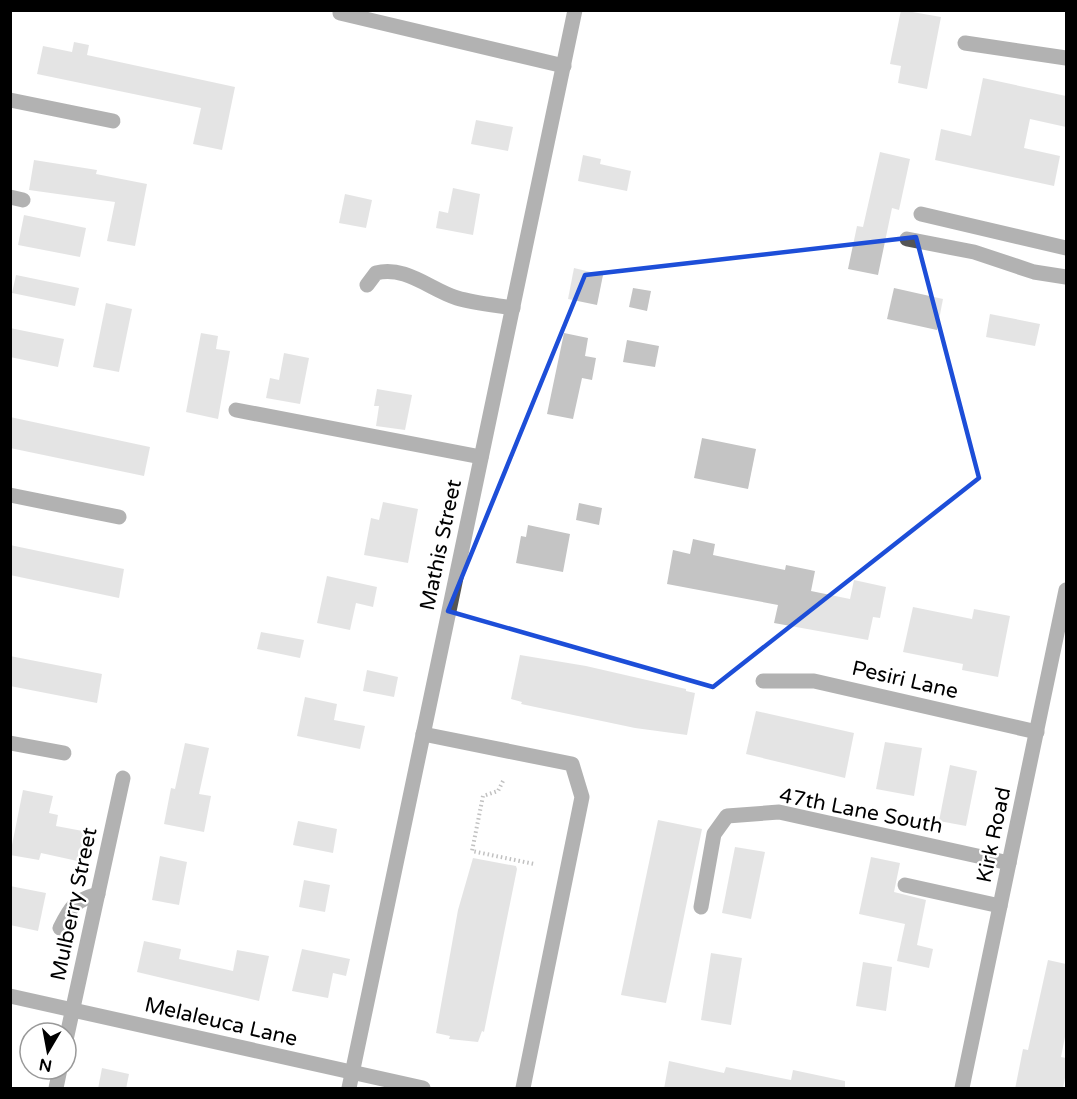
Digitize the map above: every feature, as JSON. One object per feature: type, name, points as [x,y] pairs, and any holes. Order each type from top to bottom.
[{"type":"street","name":"Mathis Street","points":[[349,1089],[575,10]]},
{"type":"street","points":[[340,13],[564,66]]},
{"type":"street","points":[[964,43],[1066,58]]},
{"type":"street","points":[[10,100],[113,121]]},
{"type":"street","points":[[921,214],[1066,248]]},
{"type":"street","points":[[907,239],[974,252],[1034,272],[1066,277]]},
{"type":"street","points":[[367,285],[376,273],[392,273],[414,278],[454,297],[513,308]]},
{"type":"street","points":[[236,410],[481,457]]},
{"type":"street","points":[[10,495],[118,517]]},
{"type":"street","name":"Kirk Road","points":[[962,1089],[1066,590]]},
{"type":"street","name":"Pesiri Lane","points":[[764,681],[814,681],[1036,732]]},
{"type":"street","points":[[423,734],[572,764],[582,797],[523,1089]]},
{"type":"street","points":[[10,743],[64,753]]},
{"type":"street","name":"Mulberry Street","points":[[70,1021],[123,778]]},
{"type":"street","name":"47th Lane South","points":[[702,907],[714,834],[727,816],[779,812],[1009,863]]},
{"type":"street","points":[[905,885],[1000,906]]},
{"type":"street","points":[[60,928],[69,910],[78,900],[98,894]]},
{"type":"street","name":"Melaleuca Lane","points":[[10,996],[423,1089]]},
{"type":"path","points":[[503,781],[498,791],[483,796],[472,850],[534,864]]},
{"type":"highlighted area","points":[[916,237],[979,478],[713,687],[448,611],[585,275]]},
{"type":"building","points":[[901,10],[941,17],[927,89],[898,83],[901,66],[890,64]]},
{"type":"building","points":[[74,42],[89,45],[87,55],[235,87],[222,150],[193,144],[201,108],[37,74],[43,46],[72,52]]},
{"type":"building","points":[[983,78],[1066,96],[1066,127],[1030,119],[1024,148],[1060,156],[1054,186],[935,160],[941,129],[971,136]]},
{"type":"building","points":[[476,120],[513,127],[508,151],[471,144]]},
{"type":"building","points":[[880,152],[910,159],[899,210],[892,208],[878,275],[848,269],[857,226],[863,227]]},
{"type":"building","points":[[583,155],[601,159],[600,164],[631,171],[627,191],[578,181]]},
{"type":"building","points":[[34,160],[97,170],[96,174],[147,184],[135,246],[107,241],[115,202],[29,190]]},
{"type":"building","points":[[453,188],[480,194],[473,235],[436,228],[439,211],[448,213]]},
{"type":"building","points":[[345,194],[372,200],[366,228],[339,223]]},
{"type":"building","points":[[24,215],[86,228],[80,257],[18,245]]},
{"type":"building","points":[[574,268],[603,275],[597,305],[568,299]]},
{"type":"building","points":[[16,275],[79,288],[75,306],[12,293]]},
{"type":"building","points":[[633,288],[651,291],[647,311],[629,307]]},
{"type":"building","points":[[894,288],[943,299],[937,330],[887,319]]},
{"type":"building","points":[[106,303],[132,309],[119,372],[93,367]]},
{"type":"building","points":[[990,314],[1040,324],[1035,346],[986,337]]},
{"type":"building","points":[[10,328],[64,339],[58,367],[10,357]]},
{"type":"building","points":[[201,333],[218,336],[216,349],[230,351],[218,419],[186,412]]},
{"type":"building","points":[[564,333],[588,338],[585,356],[596,358],[592,380],[582,378],[573,419],[547,414]]},
{"type":"building","points":[[627,340],[659,346],[655,367],[623,362]]},
{"type":"building","points":[[284,353],[309,358],[300,404],[266,398],[270,378],[279,380]]},
{"type":"building","points":[[377,389],[412,395],[405,430],[376,426],[379,406],[374,406]]},
{"type":"building","points":[[10,417],[150,447],[144,476],[10,448]]},
{"type":"building","points":[[702,438],[756,449],[748,489],[694,478]]},
{"type":"building","points":[[383,502],[418,509],[408,563],[364,555],[371,518],[379,520]]},
{"type":"building","points":[[579,503],[602,508],[599,525],[576,520]]},
{"type":"building","points":[[528,525],[570,534],[563,572],[516,563],[521,536],[526,537]]},
{"type":"building","points":[[693,539],[715,544],[713,555],[785,570],[786,565],[815,571],[811,591],[850,599],[854,580],[886,587],[880,618],[873,617],[868,640],[774,623],[778,605],[667,584],[673,550],[690,554]]},
{"type":"building","points":[[10,545],[124,569],[119,598],[10,575]]},
{"type":"building","points":[[327,576],[377,587],[373,607],[356,603],[350,630],[317,623]]},
{"type":"building","points":[[913,607],[972,619],[974,609],[1010,616],[998,677],[962,670],[963,664],[903,652]]},
{"type":"building","points":[[261,632],[304,640],[300,658],[257,649]]},
{"type":"building","points":[[520,655],[586,666],[695,693],[687,735],[635,728],[521,704],[522,702],[511,699]]},
{"type":"building","points":[[10,656],[102,674],[97,703],[10,686]]},
{"type":"building","points":[[367,670],[398,677],[394,697],[363,691]]},
{"type":"building","points":[[305,697],[337,704],[334,720],[365,726],[360,749],[297,736]]},
{"type":"building","points":[[756,711],[854,733],[845,778],[746,754]]},
{"type":"building","points":[[885,742],[922,748],[914,796],[876,789]]},
{"type":"building","points":[[185,743],[209,748],[199,794],[211,796],[204,832],[164,824],[171,788],[175,789]]},
{"type":"building","points":[[950,765],[977,771],[966,826],[939,821]]},
{"type":"building","points":[[23,790],[53,796],[49,813],[58,815],[56,826],[88,832],[82,862],[41,853],[39,860],[10,855]]},
{"type":"building","points":[[658,820],[702,829],[666,1003],[621,995]]},
{"type":"building","points":[[298,821],[337,829],[333,853],[293,845]]},
{"type":"building","points":[[735,847],[765,852],[751,919],[722,913]]},
{"type":"building","points":[[160,856],[187,862],[179,905],[152,900]]},
{"type":"building","points":[[871,857],[900,863],[894,892],[926,900],[917,945],[933,949],[929,968],[897,961],[905,924],[859,914]]},
{"type":"building","points":[[473,858],[516,866],[517,869],[484,1032],[482,1031],[478,1042],[449,1039],[450,1036],[436,1033],[458,910]]},
{"type":"building","points":[[304,880],[330,885],[325,912],[299,907]]},
{"type":"building","points":[[10,886],[46,893],[38,931],[10,925]]},
{"type":"building","points":[[144,941],[181,949],[179,959],[233,971],[237,950],[269,956],[259,1001],[137,972]]},
{"type":"building","points":[[302,949],[350,959],[346,976],[333,973],[328,998],[292,991]]},
{"type":"building","points":[[711,953],[742,958],[731,1025],[701,1020]]},
{"type":"building","points":[[1048,960],[1066,964],[1066,1032],[1061,1057],[1066,1058],[1063,1089],[1015,1089],[1023,1049],[1028,1050]]},
{"type":"building","points":[[863,962],[892,967],[886,1011],[856,1006]]},
{"type":"building","points":[[669,1061],[724,1073],[726,1067],[791,1080],[793,1070],[845,1081],[845,1089],[664,1089]]},
{"type":"building","points":[[102,1068],[129,1074],[126,1089],[98,1089]]}]
